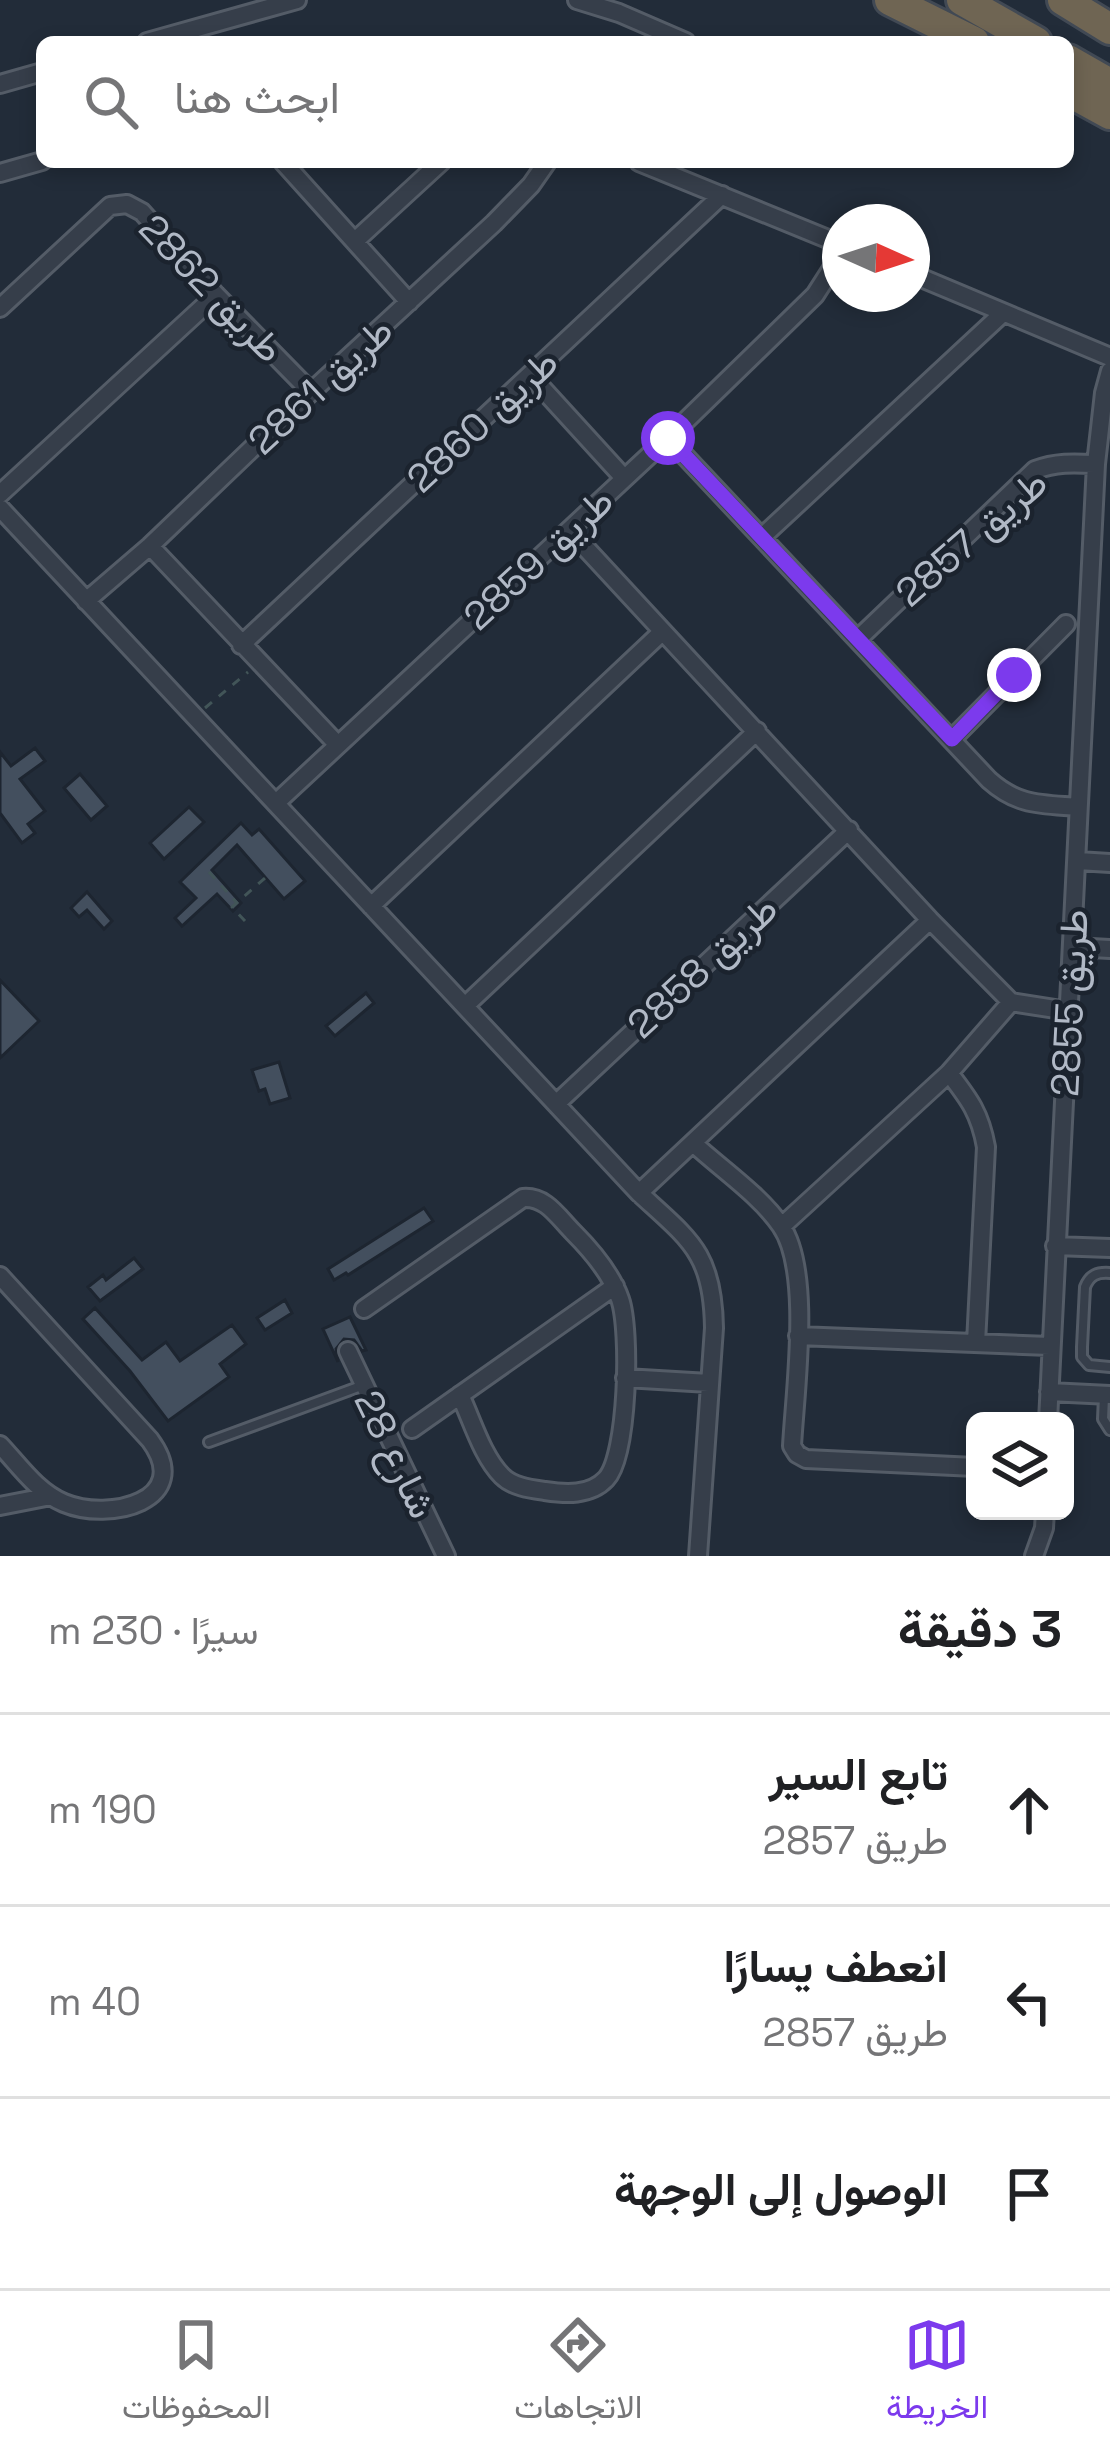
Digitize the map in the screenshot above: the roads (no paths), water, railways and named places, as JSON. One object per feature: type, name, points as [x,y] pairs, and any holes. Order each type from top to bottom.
[{"type":"highway","points":[[890,0],[962,36]]},
{"type":"highway","points":[[962,0],[1025,36]]},
{"type":"highway","points":[[1063,0],[1110,29]]},
{"type":"highway","points":[[1074,63],[1110,84]]},
{"type":"highway","points":[[1074,94],[1110,113]]},
{"type":"street","points":[[169,36],[297,0]]},
{"type":"street","points":[[578,0],[672,36]]},
{"type":"street","points":[[0,84],[36,74]]},
{"type":"street","points":[[0,173],[36,163]]},
{"type":"street","points":[[288,168],[409,302]]},
{"type":"street","points":[[355,242],[435,168]]},
{"type":"street","name":"طريق 2861","points":[[86,602],[506,211],[544,168]]},
{"type":"street","points":[[680,170],[722,195],[822,237]]},
{"type":"street","name":"طريق 2860","points":[[241,645],[722,195]]},
{"type":"street","name":"طريق 2862","points":[[0,308],[110,206],[127,204],[142,212],[311,392]]},
{"type":"street","points":[[930,282],[1110,357]]},
{"type":"street","name":"طريق 2859","points":[[278,802],[668,438],[822,285]]},
{"type":"street","points":[[0,494],[215,295]]},
{"type":"street","points":[[762,537],[1003,313]]},
{"type":"street","name":"طريق 2855","points":[[1048,1412],[1096,464],[1110,371]]},
{"type":"street","points":[[530,375],[624,478]]},
{"type":"street","name":"طريق 2857","points":[[668,438],[1002,792],[1019,801],[1078,807]]},
{"type":"street","name":"طريق 2857","points":[[858,639],[1035,470],[1065,463],[1096,464]]},
{"type":"street","points":[[0,508],[701,1255],[713,1301],[698,1556]]},
{"type":"street","points":[[569,530],[1011,1002],[1068,1012]]},
{"type":"street","points":[[150,546],[337,744]]},
{"type":"street","points":[[952,739],[1066,624]]},
{"type":"street","points":[[371,906],[662,632]]},
{"type":"street","points":[[466,1005],[757,731]]},
{"type":"street","name":"طريق 2858","points":[[557,1103],[849,830]]},
{"type":"street","points":[[1078,861],[1110,863]]},
{"type":"street","points":[[639,1193],[930,920]]},
{"type":"street","points":[[1073,947],[1110,949]]},
{"type":"street","points":[[782,1226],[949,1073],[1011,1002]]},
{"type":"street","points":[[949,1073],[974,1106],[986,1147],[976,1343]]},
{"type":"street","points":[[693,1143],[782,1226],[793,1252],[799,1282],[793,1445],[797,1454],[818,1460],[966,1467]]},
{"type":"street","points":[[364,1309],[523,1198],[544,1201],[587,1245],[621,1300],[626,1378],[617,1460],[606,1479],[581,1493],[510,1483],[491,1460],[460,1395]]},
{"type":"street","points":[[1055,1246],[1110,1248]]},
{"type":"street","points":[[0,1276],[149,1440],[163,1468],[160,1484],[138,1505],[91,1509],[63,1503],[0,1445]]},
{"type":"street","points":[[412,1429],[614,1286]]},
{"type":"street","points":[[797,1336],[1051,1346]]},
{"type":"street","name":"شارع 28","points":[[348,1351],[446,1556]]},
{"type":"street","points":[[626,1378],[709,1383]]},
{"type":"street","points":[[1048,1392],[1107,1402]]},
{"type":"street","points":[[0,1506],[51,1496]]},
{"type":"street","points":[[1034,1556],[1044,1520]]},
{"type":"lane","points":[[1110,1273],[1095,1274],[1085,1287],[1082,1357],[1089,1365],[1110,1367]]},
{"type":"lane","points":[[209,1442],[363,1385]]},
{"type":"lane","points":[[1107,1402],[1104,1424],[1110,1430]]}]
